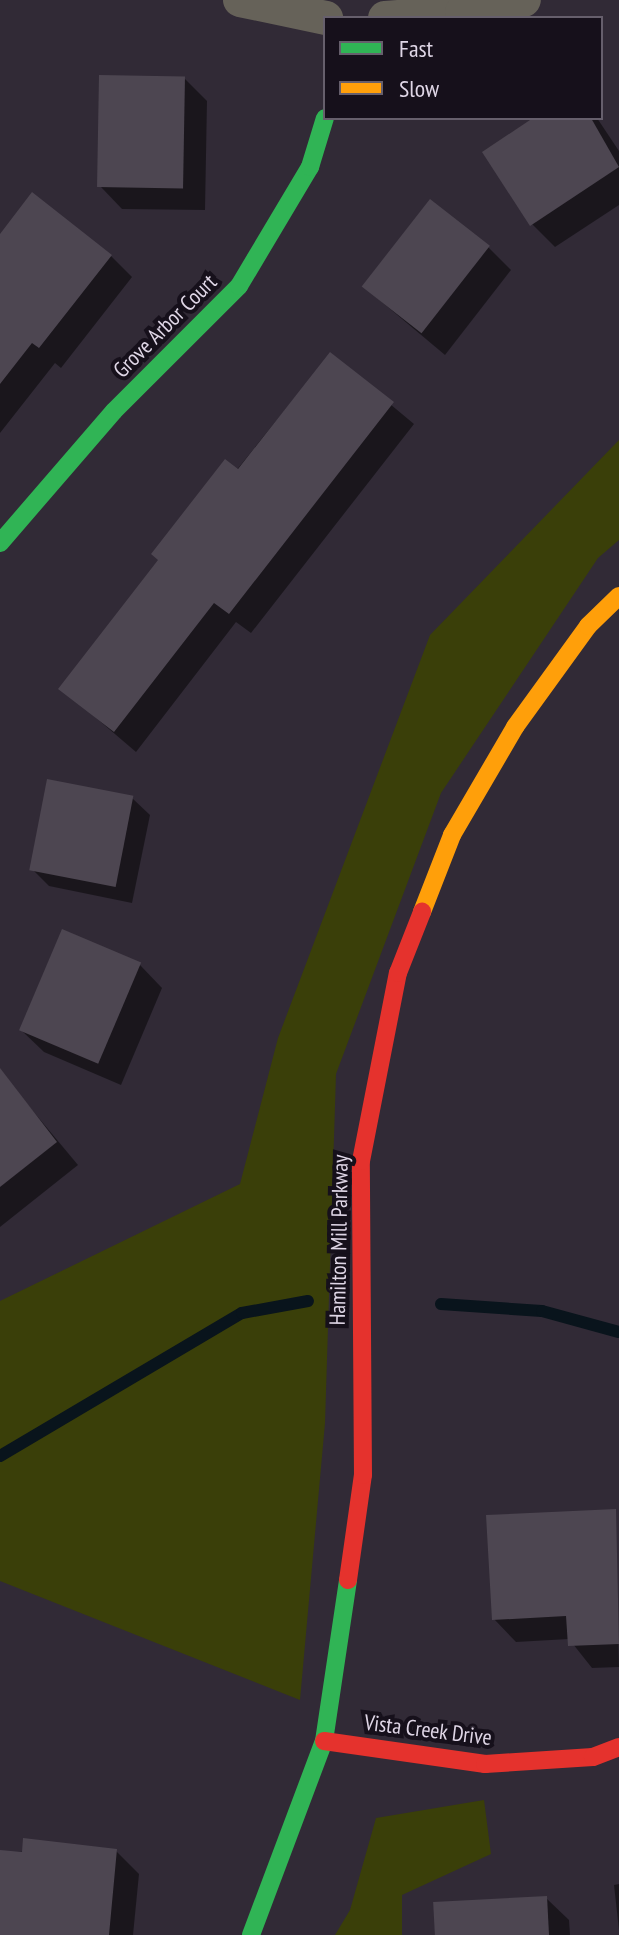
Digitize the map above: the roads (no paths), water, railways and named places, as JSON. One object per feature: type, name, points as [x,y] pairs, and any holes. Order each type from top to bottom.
[{"type":"street","points":[[240,0],[323,17]]},
{"type":"street","points":[[411,16],[462,12],[524,0]]},
{"type":"street","name":"Grove Arbor Court","points":[[0,543],[114,411],[239,286],[310,167],[324,120]]},
{"type":"street","name":"Hamilton Mill Parkway","points":[[251,1935],[324,1741],[363,1475],[361,1161],[398,973],[452,835],[515,727],[588,626],[619,596]]},
{"type":"street","name":"Vista Creek Drive","points":[[324,1741],[485,1764],[593,1757],[619,1747]]},
{"type":"waterway","points":[[0,1456],[242,1313],[308,1301]]},
{"type":"waterway","points":[[441,1304],[542,1311],[619,1332]]}]
